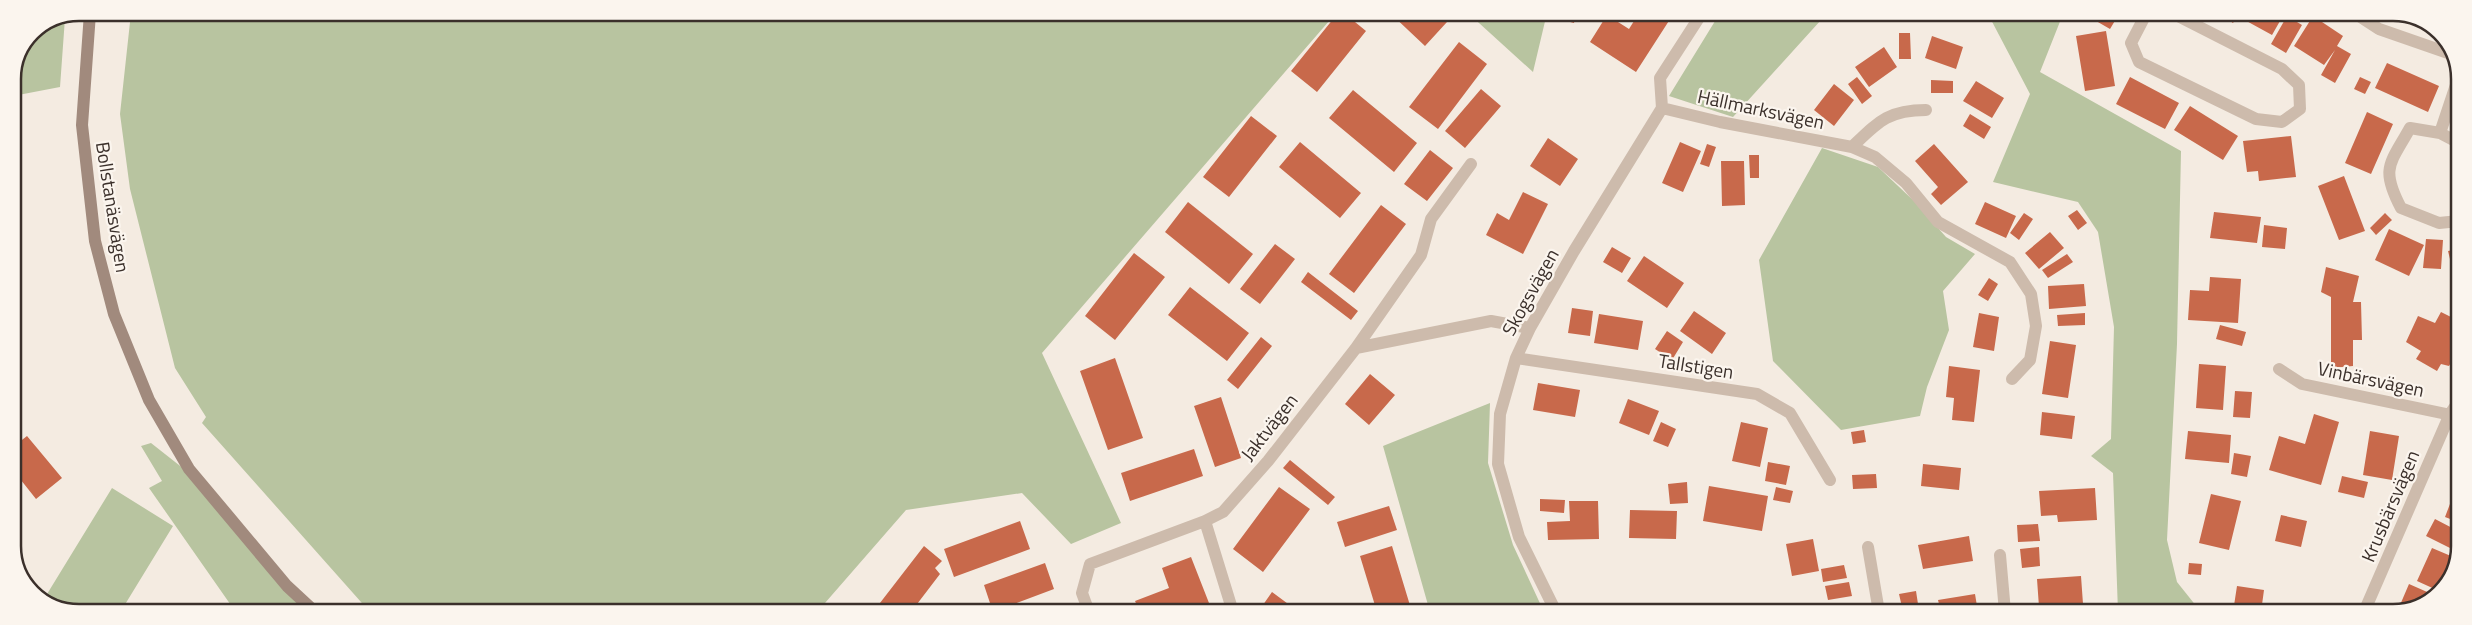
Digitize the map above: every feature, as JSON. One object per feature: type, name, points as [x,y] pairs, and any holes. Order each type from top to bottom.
[{"type":"street","name":"Bollstanäsvägen","points":[[89,21],[82,124],[96,241],[114,314],[149,400],[189,469],[287,586],[306,604]]},
{"type":"street","points":[[1662,108],[1660,78],[1697,21]]},
{"type":"street","points":[[2143,21],[2132,43],[2139,62],[2256,118],[2282,122],[2300,109],[2299,85],[2282,69],[2188,21]]},
{"type":"street","points":[[2367,21],[2379,29],[2444,51]]},
{"type":"street","points":[[2440,133],[2451,100]]},
{"type":"street","name":"Hällmarksvägen","points":[[1662,108],[1720,122],[1852,147],[1875,157],[1906,184],[1938,222],[2010,262],[2031,294],[2036,326],[2030,360],[2012,379]]},
{"type":"street","name":"Skogsvägen","points":[[1552,604],[1519,537],[1498,464],[1500,414],[1516,358],[1530,328],[1574,251],[1662,108]]},
{"type":"street","points":[[1852,147],[1876,124],[1903,110],[1926,110]]},
{"type":"street","points":[[2451,139],[2440,133],[2410,128],[2389,165],[2389,185],[2401,208],[2439,223],[2451,222]]},
{"type":"street","name":"Jaktvägen","points":[[1086,604],[1082,593],[1090,564],[1205,521],[1223,512],[1236,498],[1268,461],[1356,348],[1421,255],[1431,219],[1471,164]]},
{"type":"street","points":[[1356,348],[1491,321],[1530,328]]},
{"type":"street","name":"Tallstigen","points":[[1516,358],[1757,394],[1790,413],[1830,480]]},
{"type":"street","name":"Vinbärsvägen","points":[[2279,369],[2302,384],[2451,415]]},
{"type":"street","name":"Krusbärsvägen","points":[[2368,604],[2451,423]]},
{"type":"street","points":[[1205,521],[1231,604]]},
{"type":"street","points":[[1868,546],[1879,604]]},
{"type":"street","points":[[2000,556],[2004,604]]},
{"type":"green space","points":[[130,21],[1329,21],[1042,353],[1121,523],[1071,544],[1022,493],[906,510],[825,604],[363,604],[202,423],[206,417],[175,368],[130,189],[120,114]]},
{"type":"green space","points":[[1477,21],[1545,21],[1533,72]]},
{"type":"green space","points":[[1715,21],[1820,21],[1733,117],[1669,96]]},
{"type":"green space","points":[[1992,21],[2060,21],[2040,72],[2181,151],[2177,344],[2167,540],[2177,582],[2195,604],[2118,604],[2113,473],[2091,456],[2111,439],[2114,327],[2098,232],[2078,202],[1993,182],[2030,94]]},
{"type":"green space","points":[[65,23],[60,87],[21,94],[22,68],[31,47],[47,31]]},
{"type":"green space","points":[[1822,148],[1878,167],[1915,202],[1946,237],[1975,254],[1943,291],[1949,330],[1927,387],[1920,416],[1841,430],[1773,361],[1759,260]]},
{"type":"green space","points":[[1490,403],[1488,463],[1513,545],[1540,604],[1428,604],[1383,446]]},
{"type":"green space","points":[[151,443],[184,469],[300,604],[230,604],[149,488],[162,481],[141,446]]},
{"type":"green space","points":[[112,488],[173,526],[125,604],[68,603],[47,594]]},
{"type":"building","points":[[1332,21],[1354,21],[1366,31],[1317,92],[1291,71]]},
{"type":"building","points":[[1398,21],[1446,21],[1425,46]]},
{"type":"building","points":[[1603,21],[1616,21],[1629,29],[1634,21],[1669,21],[1636,72],[1590,42]]},
{"type":"building","points":[[2096,21],[2115,21],[2110,29]]},
{"type":"building","points":[[2246,21],[2280,21],[2272,35]]},
{"type":"building","points":[[2284,21],[2295,21],[2302,25],[2286,53],[2271,44]]},
{"type":"building","points":[[2310,21],[2320,21],[2343,36],[2337,46],[2351,54],[2335,83],[2321,75],[2335,50],[2324,65],[2294,46]]},
{"type":"building","points":[[2106,31],[2115,86],[2085,91],[2076,36]]},
{"type":"building","points":[[1899,33],[1910,33],[1911,59],[1899,59]]},
{"type":"building","points":[[1932,36],[1963,47],[1956,69],[1925,58]]},
{"type":"building","points":[[1459,42],[1487,64],[1438,129],[1409,107]]},
{"type":"building","points":[[1884,47],[1897,67],[1869,87],[1855,67]]},
{"type":"building","points":[[2387,63],[2439,86],[2428,112],[2375,88]]},
{"type":"building","points":[[1857,77],[1872,96],[1862,104],[1848,84]]},
{"type":"building","points":[[2130,77],[2179,103],[2165,129],[2116,104]]},
{"type":"building","points":[[2360,77],[2371,82],[2365,94],[2354,89]]},
{"type":"building","points":[[1931,80],[1953,81],[1953,93],[1931,93]]},
{"type":"building","points":[[1976,81],[2004,98],[1992,118],[1963,101]]},
{"type":"building","points":[[1834,84],[1854,100],[1834,126],[1814,110]]},
{"type":"building","points":[[1481,89],[1501,106],[1465,148],[1445,131]]},
{"type":"building","points":[[1353,90],[1417,143],[1394,172],[1329,118]]},
{"type":"building","points":[[2190,106],[2238,136],[2223,160],[2174,130]]},
{"type":"building","points":[[2367,112],[2393,124],[2371,174],[2345,163]]},
{"type":"building","points":[[1970,114],[1991,127],[1984,139],[1963,126]]},
{"type":"building","points":[[1251,116],[1277,136],[1229,197],[1203,177]]},
{"type":"building","points":[[2291,136],[2296,177],[2259,181],[2258,171],[2247,172],[2243,141]]},
{"type":"building","points":[[1548,138],[1578,159],[1560,186],[1530,166]]},
{"type":"building","points":[[1300,142],[1361,193],[1340,218],[1279,167]]},
{"type":"building","points":[[1680,142],[1701,151],[1683,192],[1662,183]]},
{"type":"building","points":[[1707,144],[1716,147],[1709,167],[1700,164]]},
{"type":"building","points":[[1934,144],[1968,182],[1941,205],[1931,194],[1938,187],[1915,161]]},
{"type":"building","points":[[1430,150],[1453,168],[1427,201],[1404,184]]},
{"type":"building","points":[[1749,155],[1759,155],[1759,178],[1750,178]]},
{"type":"building","points":[[1721,161],[1744,161],[1745,205],[1722,206]]},
{"type":"building","points":[[2344,176],[2365,231],[2339,240],[2318,186]]},
{"type":"building","points":[[1523,192],[1548,204],[1523,254],[1486,235],[1497,213],[1509,220]]},
{"type":"building","points":[[1188,202],[1253,254],[1229,284],[1165,232]]},
{"type":"building","points":[[1985,202],[2016,216],[2006,238],[1975,224]]},
{"type":"building","points":[[1381,205],[1406,224],[1354,293],[1329,274]]},
{"type":"building","points":[[2077,210],[2087,223],[2078,230],[2068,216]]},
{"type":"building","points":[[2214,212],[2261,217],[2257,243],[2210,238]]},
{"type":"building","points":[[2024,213],[2033,219],[2019,240],[2010,233]]},
{"type":"building","points":[[2385,213],[2392,220],[2376,235],[2370,228]]},
{"type":"building","points":[[2264,225],[2287,228],[2285,249],[2262,247]]},
{"type":"building","points":[[2389,229],[2424,245],[2409,276],[2375,260]]},
{"type":"building","points":[[2050,232],[2064,248],[2039,269],[2025,253]]},
{"type":"building","points":[[2426,239],[2443,240],[2441,269],[2423,268]]},
{"type":"building","points":[[1275,244],[1295,259],[1260,304],[1240,289]]},
{"type":"building","points":[[1612,247],[1631,258],[1622,273],[1603,262]]},
{"type":"building","points":[[2451,250],[2451,263],[2448,251]]},
{"type":"building","points":[[1134,253],[1165,277],[1115,340],[1085,316]]},
{"type":"building","points":[[2067,254],[2073,262],[2048,278],[2042,270]]},
{"type":"building","points":[[1644,256],[1684,283],[1667,308],[1627,281]]},
{"type":"building","points":[[2326,267],[2359,276],[2353,302],[2361,302],[2362,340],[2353,340],[2353,366],[2331,368],[2331,297],[2321,292]]},
{"type":"building","points":[[1308,272],[1358,311],[1351,320],[1301,282]]},
{"type":"building","points":[[2210,277],[2241,279],[2238,323],[2188,320],[2190,290],[2209,291]]},
{"type":"building","points":[[1989,278],[1998,284],[1988,301],[1978,295]]},
{"type":"building","points":[[2084,284],[2086,306],[2049,309],[2048,286]]},
{"type":"building","points":[[1190,287],[1249,333],[1227,361],[1168,315]]},
{"type":"building","points":[[1572,308],[1593,311],[1590,336],[1568,333]]},
{"type":"building","points":[[1694,311],[1726,333],[1712,354],[1680,331]]},
{"type":"building","points":[[2441,312],[2451,317],[2451,363],[2449,366],[2441,364],[2437,371],[2416,359],[2421,351],[2406,342],[2418,316],[2435,323]]},
{"type":"building","points":[[1979,313],[1999,317],[1994,351],[1973,347]]},
{"type":"building","points":[[2085,313],[2085,325],[2058,326],[2057,315]]},
{"type":"building","points":[[1599,314],[1643,321],[1638,350],[1594,343]]},
{"type":"building","points":[[2220,325],[2246,332],[2242,346],[2216,339]]},
{"type":"building","points":[[1667,331],[1683,342],[1672,360],[1655,349]]},
{"type":"building","points":[[1261,337],[1272,346],[1238,389],[1227,380]]},
{"type":"building","points":[[2050,341],[2076,345],[2068,398],[2042,394]]},
{"type":"building","points":[[1115,358],[1143,438],[1108,450],[1080,371]]},
{"type":"building","points":[[2199,364],[2226,366],[2223,410],[2196,408]]},
{"type":"building","points":[[1949,366],[1980,370],[1974,422],[1952,420],[1954,398],[1946,397]]},
{"type":"building","points":[[1370,374],[1395,395],[1369,425],[1345,404]]},
{"type":"building","points":[[1538,383],[1580,390],[1575,417],[1533,410]]},
{"type":"building","points":[[2235,391],[2252,392],[2250,418],[2233,417]]},
{"type":"building","points":[[1221,397],[1241,458],[1215,467],[1194,406]]},
{"type":"building","points":[[1628,399],[1659,411],[1649,435],[1619,423]]},
{"type":"building","points":[[2042,412],[2075,416],[2072,439],[2040,435]]},
{"type":"building","points":[[2314,414],[2339,422],[2321,485],[2269,470],[2279,436],[2305,444]]},
{"type":"building","points":[[1661,422],[1676,429],[1668,447],[1653,441]]},
{"type":"building","points":[[1741,422],[1768,428],[1760,467],[1732,461]]},
{"type":"building","points":[[1864,430],[1866,442],[1853,444],[1851,432]]},
{"type":"building","points":[[2188,431],[2231,435],[2229,463],[2185,459]]},
{"type":"building","points":[[2370,431],[2399,436],[2392,480],[2363,475]]},
{"type":"building","points":[[27,436],[62,478],[36,499],[21,480],[21,441]]},
{"type":"building","points":[[1194,449],[1203,476],[1130,501],[1121,473]]},
{"type":"building","points":[[2234,453],[2251,456],[2247,477],[2231,474]]},
{"type":"building","points":[[1290,460],[1335,497],[1328,505],[1283,468]]},
{"type":"building","points":[[1768,462],[1790,466],[1786,485],[1765,481]]},
{"type":"building","points":[[1923,464],[1961,468],[1959,490],[1921,486]]},
{"type":"building","points":[[1876,474],[1877,488],[1853,489],[1852,475]]},
{"type":"building","points":[[2342,476],[2368,482],[2364,498],[2338,492]]},
{"type":"building","points":[[1687,482],[1688,503],[1670,504],[1668,484]]},
{"type":"building","points":[[1709,486],[1768,496],[1762,531],[1703,521]]},
{"type":"building","points":[[1279,487],[1310,509],[1263,572],[1233,549]]},
{"type":"building","points":[[1776,487],[1793,491],[1790,503],[1773,500]]},
{"type":"building","points":[[2095,488],[2097,520],[2058,522],[2057,515],[2041,516],[2039,491]]},
{"type":"building","points":[[2211,494],[2241,501],[2229,550],[2199,543]]},
{"type":"building","points":[[1540,499],[1565,500],[1564,513],[1540,511]]},
{"type":"building","points":[[1569,501],[1598,501],[1599,539],[1548,540],[1547,522],[1570,521]]},
{"type":"building","points":[[2451,501],[2451,519],[2445,517]]},
{"type":"building","points":[[1389,506],[1397,530],[1345,547],[1337,522]]},
{"type":"building","points":[[1630,510],[1677,511],[1676,539],[1629,538]]},
{"type":"building","points":[[2281,515],[2307,521],[2301,547],[2275,541]]},
{"type":"building","points":[[2435,519],[2451,527],[2451,548],[2426,536]]},
{"type":"building","points":[[1020,521],[1030,549],[954,577],[944,549]]},
{"type":"building","points":[[2038,524],[2040,541],[2018,542],[2017,525]]},
{"type":"building","points":[[1969,536],[1973,561],[1923,569],[1918,545]]},
{"type":"building","points":[[1813,539],[1819,571],[1792,576],[1786,544]]},
{"type":"building","points":[[924,546],[942,561],[935,568],[940,574],[917,604],[879,604]]},
{"type":"building","points":[[1392,546],[1410,604],[1375,604],[1360,556]]},
{"type":"building","points":[[2039,547],[2040,566],[2022,568],[2020,549]]},
{"type":"building","points":[[2432,548],[2450,556],[2443,575],[2432,588],[2417,581]]},
{"type":"building","points":[[1191,557],[1209,604],[1136,604],[1135,601],[1169,588],[1162,568]]},
{"type":"building","points":[[1045,563],[1054,589],[1014,604],[990,604],[984,585]]},
{"type":"building","points":[[2189,563],[2202,564],[2201,575],[2188,574]]},
{"type":"building","points":[[1844,565],[1847,578],[1823,582],[1821,569]]},
{"type":"building","points":[[2081,576],[2083,604],[2039,604],[2037,579]]},
{"type":"building","points":[[1849,582],[1852,596],[1828,600],[1825,586]]},
{"type":"building","points":[[2409,584],[2427,592],[2411,601],[2401,603]]},
{"type":"building","points":[[2237,586],[2264,590],[2262,604],[2234,604]]},
{"type":"building","points":[[1916,591],[1918,604],[1901,604],[1899,594]]},
{"type":"building","points":[[1272,592],[1288,604],[1264,604]]},
{"type":"building","points":[[1975,594],[1977,604],[1939,604],[1938,600]]}]
